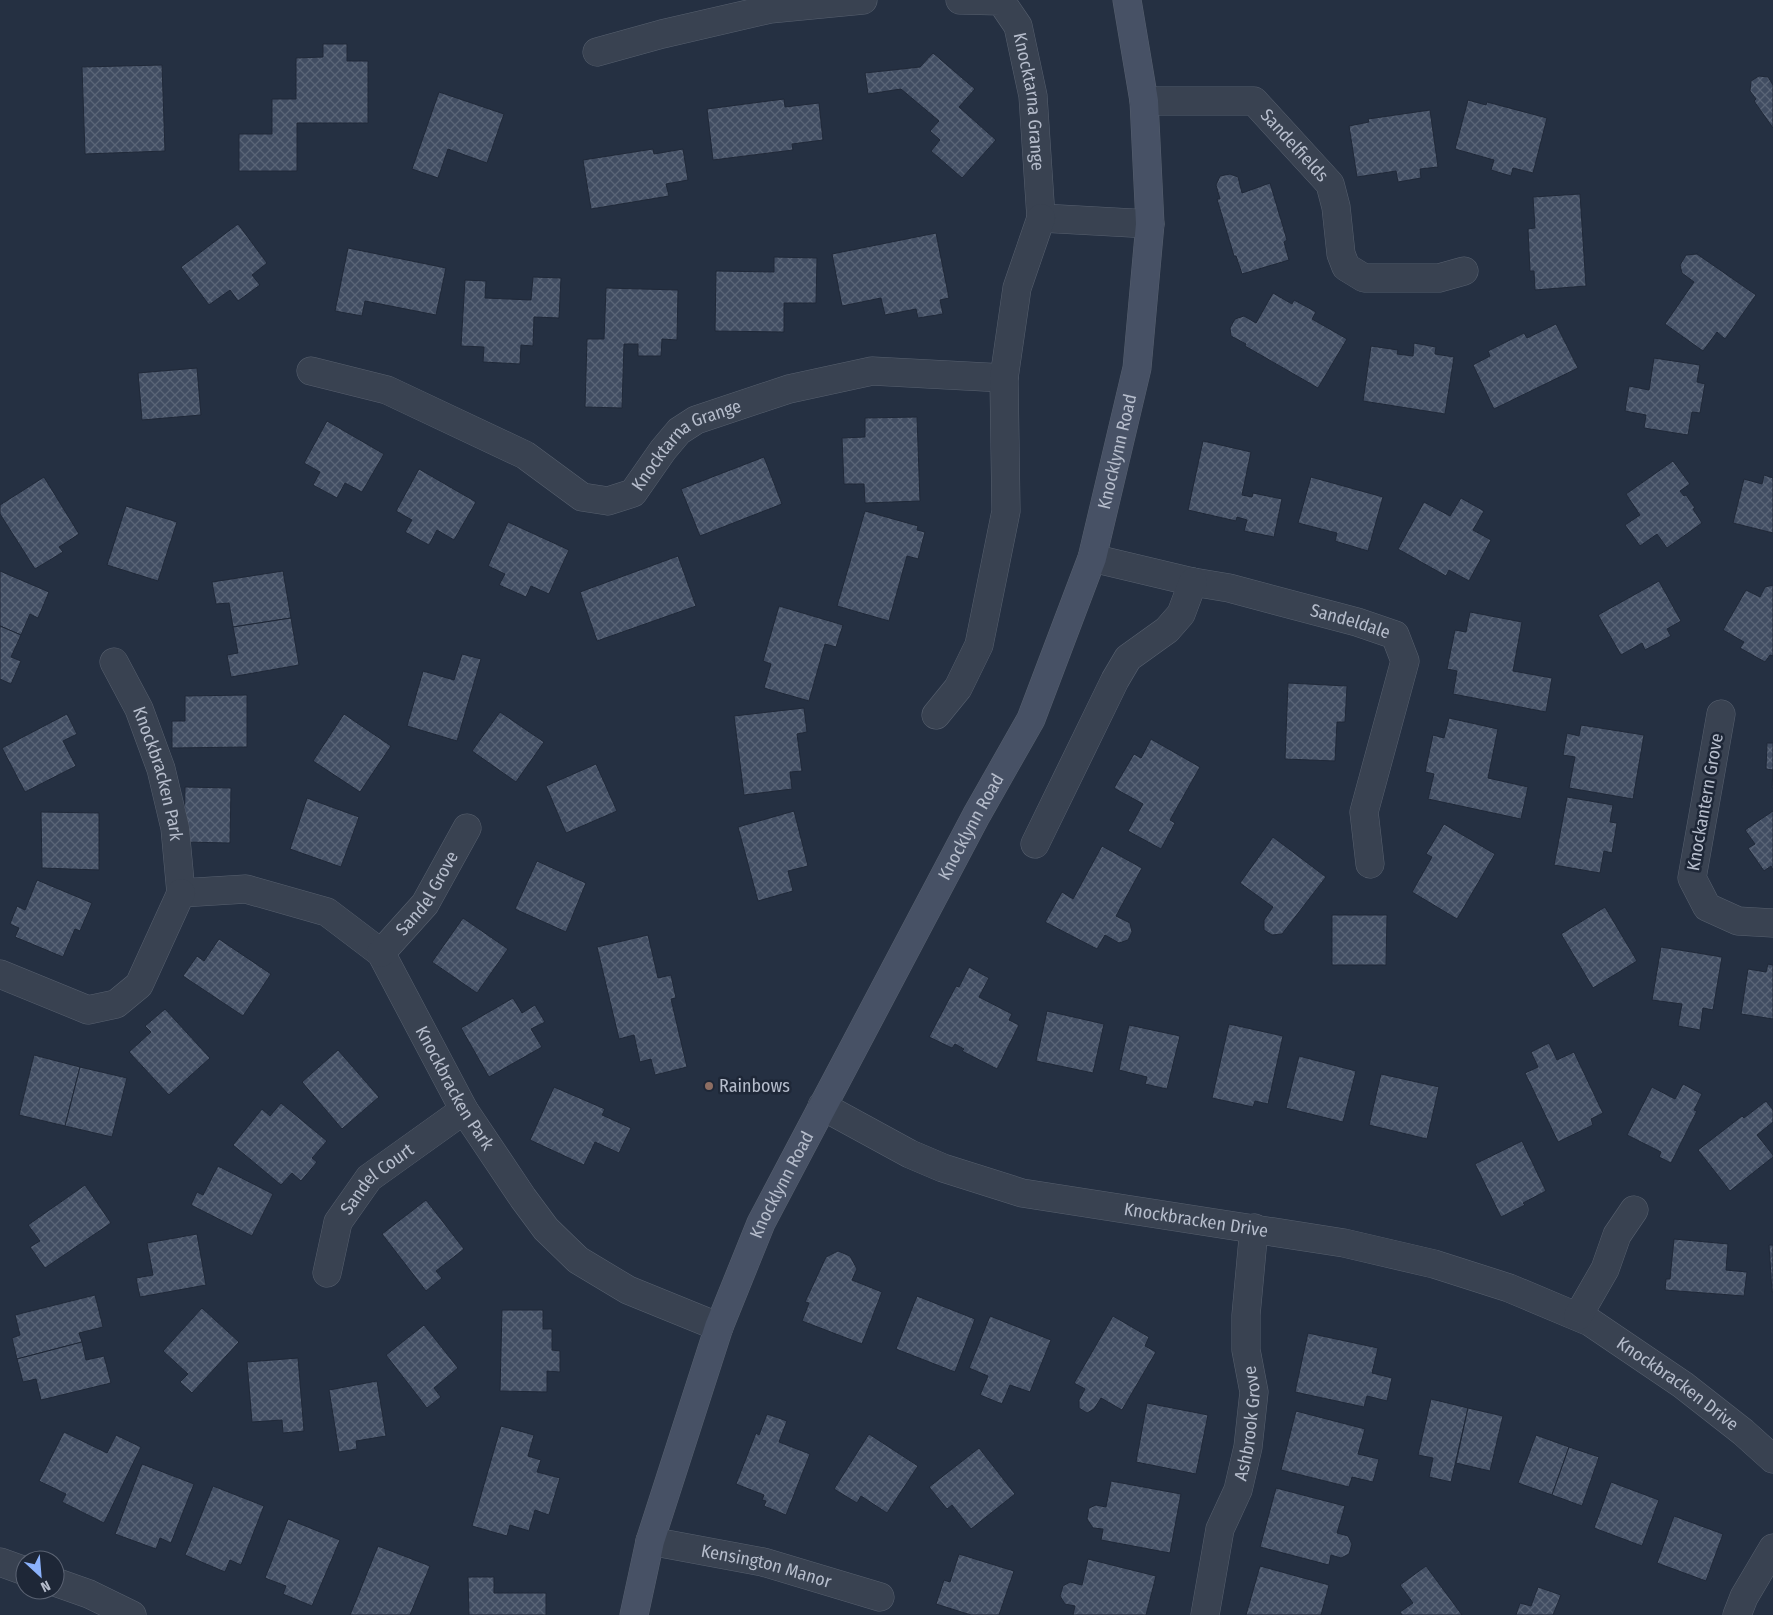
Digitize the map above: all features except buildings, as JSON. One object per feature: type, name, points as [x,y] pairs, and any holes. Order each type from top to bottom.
[{"type":"street","points":[[597,52],[662,34],[770,9],[863,0]]},
{"type":"street","name":"Knocktarna Grange","points":[[936,715],[958,688],[980,646],[1006,511],[1004,378],[1017,288],[1040,218],[1033,96],[1018,26],[1001,1],[960,0]]},
{"type":"street","name":"Knocklynn Road","points":[[634,1615],[650,1541],[720,1327],[761,1224],[976,816],[1031,719],[1092,558],[1137,368],[1150,224],[1144,100],[1127,0]]},
{"type":"street","name":"Sandelfields","points":[[1144,100],[1254,101],[1330,184],[1336,207],[1341,254],[1346,267],[1364,278],[1439,278],[1464,271]]},
{"type":"street","points":[[1040,218],[1150,224]]},
{"type":"street","name":"Knocktarna Grange","points":[[311,371],[386,390],[525,455],[582,497],[608,501],[633,493],[663,450],[679,431],[696,420],[788,389],[872,371],[1004,378]]},
{"type":"street","name":"Sandeldale","points":[[1092,558],[1193,582],[1229,588],[1357,622],[1395,635],[1405,661],[1364,812],[1370,864]]},
{"type":"street","points":[[1035,844],[1115,680],[1128,658],[1167,630],[1182,614],[1193,582]]},
{"type":"street","name":"Knockbracken Park","points":[[114,662],[139,709],[161,769],[175,828],[182,893],[246,889],[327,912],[382,953],[464,1110],[540,1221],[578,1260],[628,1290],[720,1327]]},
{"type":"street","name":"Knockantern Grove","points":[[1721,714],[1692,878],[1708,907],[1738,921],[1773,923]]},
{"type":"street","name":"Sandel Grove","points":[[382,953],[425,904],[467,828]]},
{"type":"street","points":[[0,974],[88,1010],[116,1004],[139,985],[182,893]]},
{"type":"street","name":"Knockbracken Drive","points":[[822,1106],[919,1158],[977,1180],[1022,1193],[1344,1243],[1434,1264],[1508,1288],[1590,1322],[1683,1385],[1773,1458]]},
{"type":"street","name":"Sandel Court","points":[[327,1274],[338,1222],[369,1178],[464,1110]]},
{"type":"street","points":[[1578,1316],[1605,1269],[1617,1235],[1634,1210]]},
{"type":"street","name":"Ashbrook Grove","points":[[1205,1615],[1220,1529],[1238,1490],[1248,1447],[1254,1392],[1246,1350],[1246,1315],[1254,1228]]},
{"type":"street","name":"Kensington Manor","points":[[650,1541],[763,1562],[880,1597]]},
{"type":"street","points":[[1737,1615],[1744,1597],[1773,1548]]},
{"type":"street","points":[[0,1562],[15,1567]]},
{"type":"street","points":[[65,1586],[89,1594],[132,1615]]},
{"type":"place","name":"Rainbows","points":[[709,1086]]}]
